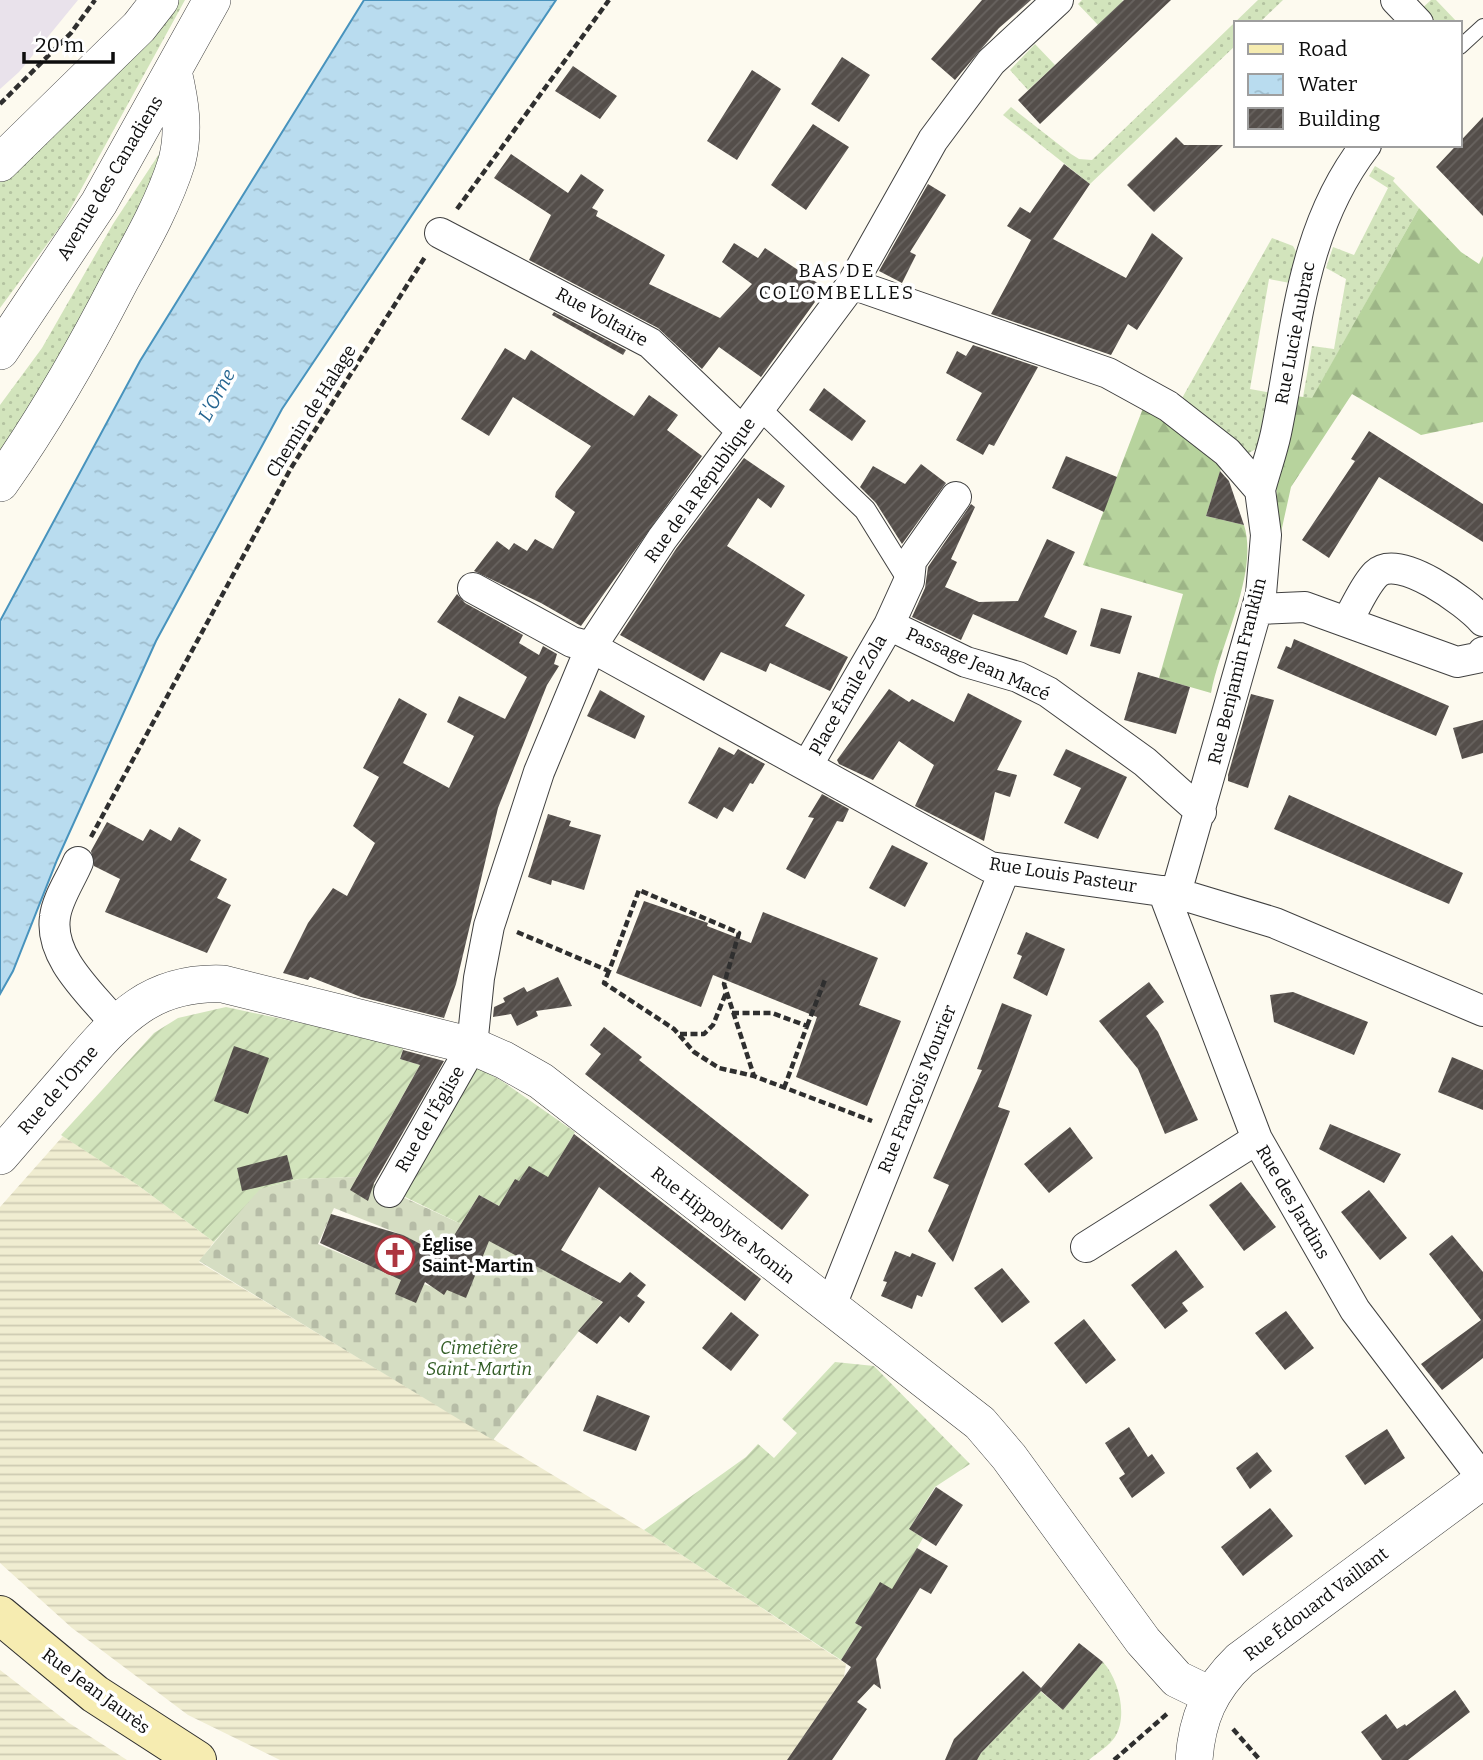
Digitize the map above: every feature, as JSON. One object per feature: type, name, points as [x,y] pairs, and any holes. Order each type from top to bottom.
[{"type":"main road","name":"Rue Jean Jaurès","points":[[0,1615],[95,1694],[197,1760]]},
{"type":"street","points":[[0,163],[139,27],[160,0]]},
{"type":"street","name":"Avenue des Canadiens","points":[[0,351],[99,203],[212,0]]},
{"type":"street","name":"Rue de la République","points":[[472,1046],[479,978],[490,921],[539,772],[592,647],[662,539],[852,284],[933,140],[991,62],[1058,0]]},
{"type":"street","points":[[1396,0],[1416,21]]},
{"type":"street","points":[[0,483],[37,431],[84,351],[159,205],[177,160],[181,135],[181,108],[173,71]]},
{"type":"street","name":"Rue Lucie Aubrac","points":[[1260,490],[1275,435],[1300,292],[1314,242],[1329,204],[1365,147]]},
{"type":"street","name":"Rue Voltaire","points":[[440,233],[650,343],[751,420]]},
{"type":"street","points":[[852,284],[1108,373],[1168,406],[1227,452],[1260,490]]},
{"type":"street","points":[[751,420],[865,510],[909,581]]},
{"type":"street","name":"Rue Benjamin Franklin","points":[[1169,892],[1201,812],[1257,609],[1266,535],[1260,490]]},
{"type":"street","name":"Passage Jean Macé","points":[[956,497],[911,561],[909,581],[889,625],[966,662],[1018,677],[1048,692],[1145,762],[1201,812]]},
{"type":"street","points":[[1347,621],[1376,573],[1392,568],[1415,574],[1466,603],[1483,621]]},
{"type":"street","name":"Rue Louis Pasteur","points":[[473,588],[572,642],[592,647],[990,867],[1169,892],[1275,923],[1483,1011]]},
{"type":"street","points":[[1257,609],[1305,607],[1457,662],[1482,657],[1483,652]]},
{"type":"street","name":"Place Émile Zola","points":[[807,766],[889,625]]},
{"type":"street","points":[[78,862],[55,915],[54,936],[62,956],[115,1023]]},
{"type":"street","name":"Rue François Mourier","points":[[830,1308],[1005,869]]},
{"type":"street","name":"Rue des Jardins","points":[[1169,892],[1257,1139],[1354,1310],[1483,1480]]},
{"type":"street","name":"Rue Hippolyte Monin","points":[[115,1023],[140,1004],[179,988],[199,982],[223,984],[472,1046],[541,1081],[980,1423],[1009,1457],[1143,1641],[1177,1679],[1210,1695]]},
{"type":"street","name":"Rue de l'Orne","points":[[0,1156],[115,1023]]},
{"type":"street","name":"Rue de l'Église","points":[[389,1192],[472,1046]]},
{"type":"street","points":[[1086,1247],[1257,1139]]},
{"type":"street","name":"Rue Édouard Vaillant","points":[[1195,1760],[1201,1714],[1210,1695],[1240,1660],[1483,1480]]},
{"type":"lane","points":[[1462,45],[1483,26]]},
{"type":"path","points":[[0,104],[71,33],[95,0]]},
{"type":"path","name":"Chemin de Halage","points":[[78,862],[291,468],[440,233],[608,0]]},
{"type":"path","points":[[754,1076],[724,984],[739,933],[639,890],[604,983],[679,1034],[694,1052],[719,1068],[754,1076],[900,1131]]},
{"type":"path","points":[[490,921],[609,971]]},
{"type":"path","points":[[784,1088],[826,978]]},
{"type":"path","points":[[679,1034],[704,1034],[713,1025],[726,993]]},
{"type":"path","points":[[732,1013],[772,1013],[807,1026]]},
{"type":"path","points":[[1114,1760],[1171,1710]]},
{"type":"path","points":[[1230,1725],[1260,1760]]},
{"type":"shaded area","points":[[0,0],[78,0],[19,72],[0,89]]},
{"type":"shaded area","points":[[63,1136],[139,1186],[214,1242],[199,1262],[644,1530],[846,1664],[844,1677],[787,1760],[280,1760],[188,1715],[72,1628],[0,1563],[0,1207]]},
{"type":"shaded area","points":[[0,1670],[69,1723],[127,1760],[0,1760]]},
{"type":"green space","points":[[170,0],[185,0],[62,224],[0,308],[0,182],[122,59]]},
{"type":"green space","points":[[1082,0],[1123,1],[1098,25],[1078,4]]},
{"type":"green space","points":[[1258,0],[1283,0],[1261,21],[1236,21]]},
{"type":"green space","points":[[1431,0],[1436,0],[1456,21],[1429,21],[1419,11]]},
{"type":"green space","points":[[1234,23],[1234,47],[1090,184],[1003,115],[1011,107],[1071,154],[1079,159],[1092,160]]},
{"type":"green space","points":[[1035,44],[1055,65],[1028,90],[1010,70]]},
{"type":"green space","points":[[165,145],[139,228],[0,462],[0,405],[42,348],[113,224]]},
{"type":"green space","points":[[1375,166],[1395,178],[1393,181],[1419,208],[1312,399],[1303,397],[1312,346],[1334,349],[1346,279],[1326,268],[1333,247],[1354,255],[1388,188],[1369,176]]},
{"type":"green space","points":[[1419,208],[1461,252],[1479,264],[1483,256],[1483,422],[1421,435],[1352,394],[1291,487],[1274,564],[1277,476],[1295,396],[1312,398]]},
{"type":"green space","points":[[1272,238],[1293,246],[1298,255],[1290,283],[1269,279],[1250,389],[1272,393],[1258,448],[1245,455],[1181,400]]},
{"type":"green space","points":[[1145,403],[1223,462],[1206,516],[1244,525],[1247,544],[1243,586],[1211,693],[1159,678],[1183,594],[1083,565]]},
{"type":"green space","points":[[226,1007],[395,1043],[404,1046],[400,1059],[420,1065],[357,1177],[299,1179],[260,1189],[214,1242],[139,1186],[61,1135],[154,1033],[178,1018]]},
{"type":"green space","points":[[474,1066],[502,1081],[575,1132],[546,1181],[543,1174],[528,1168],[522,1183],[515,1179],[499,1206],[479,1195],[461,1224],[403,1196]]},
{"type":"green space","name":"Cimetière Saint-Martin","points":[[357,1177],[357,1180],[377,1185],[461,1224],[602,1302],[493,1440],[199,1261],[259,1189],[299,1179]],"holes":[[[334,1208],[439,1253],[441,1290],[424,1284],[416,1302],[404,1274],[365,1264],[318,1244]]]},
{"type":"green space","points":[[835,1362],[874,1366],[970,1464],[935,1487],[909,1529],[923,1538],[893,1590],[855,1623],[862,1627],[841,1660],[644,1530],[746,1457],[758,1444],[774,1458],[797,1433],[782,1419]]},
{"type":"green space","points":[[1103,1662],[1117,1688],[1121,1719],[1115,1737],[1089,1760],[977,1760],[1040,1691],[1063,1710]]},
{"type":"water","name":"L'Orne","points":[[364,0],[556,0],[282,409],[156,641],[57,860],[13,971],[0,994],[0,621],[140,361]]},
{"type":"building","points":[[982,0],[1031,0],[999,28],[955,80],[931,59]]},
{"type":"building","points":[[1124,0],[1171,0],[1040,124],[1018,100]]},
{"type":"building","points":[[842,57],[870,75],[839,122],[811,104]]},
{"type":"building","points":[[573,66],[617,96],[600,119],[555,91]]},
{"type":"building","points":[[752,70],[781,89],[737,160],[707,141]]},
{"type":"building","points":[[1483,117],[1483,216],[1436,167],[1455,147],[1462,147],[1462,139]]},
{"type":"building","points":[[813,124],[849,147],[806,210],[771,185]]},
{"type":"building","points":[[1176,137],[1184,145],[1223,145],[1154,212],[1127,185]]},
{"type":"building","points":[[511,154],[568,193],[581,174],[604,190],[592,208],[598,211],[596,216],[665,255],[649,284],[720,318],[752,284],[722,262],[734,243],[758,258],[765,248],[825,288],[761,377],[719,347],[702,369],[658,328],[529,260],[551,215],[494,178]]},
{"type":"building","points":[[1064,164],[1090,184],[1053,239],[1126,278],[1152,233],[1183,258],[1137,330],[1128,324],[1111,355],[991,314],[1031,240],[1007,226],[1020,207],[1030,213]]},
{"type":"building","points":[[928,184],[946,195],[910,252],[916,255],[902,283],[879,271]]},
{"type":"building","points":[[554,312],[626,350],[623,355],[552,315]]},
{"type":"building","points":[[973,345],[1038,367],[994,446],[989,444],[983,455],[956,440],[982,393],[946,373],[957,351],[966,356]]},
{"type":"building","points":[[505,348],[525,360],[531,350],[634,416],[649,395],[678,415],[667,430],[702,456],[581,626],[541,603],[474,571],[497,541],[509,550],[514,543],[527,551],[535,539],[553,549],[575,512],[555,497],[556,492],[591,446],[513,397],[489,436],[461,419]]},
{"type":"building","points":[[824,388],[866,421],[852,441],[809,410]]},
{"type":"building","points":[[1369,431],[1483,504],[1483,542],[1379,477],[1329,558],[1302,540],[1355,461],[1351,459]]},
{"type":"building","points":[[1066,456],[1117,477],[1104,512],[1052,488]]},
{"type":"building","points":[[744,458],[785,486],[771,508],[758,498],[727,546],[805,595],[785,626],[848,657],[830,691],[770,663],[766,672],[721,652],[704,681],[620,635],[676,549]]},
{"type":"building","points":[[921,464],[946,483],[902,544],[876,503],[860,487],[873,466],[905,484]]},
{"type":"building","points":[[1220,471],[1229,481],[1244,525],[1206,516]]},
{"type":"building","points":[[971,504],[975,507],[951,559],[957,562],[945,587],[979,602],[1018,601],[1047,539],[1075,552],[1044,617],[1077,631],[1067,655],[973,614],[961,640],[912,617],[925,588],[928,567]]},
{"type":"building","points":[[457,594],[465,603],[523,635],[519,643],[539,655],[543,646],[557,654],[554,664],[559,666],[547,685],[498,808],[456,984],[444,1018],[361,997],[310,977],[308,980],[283,973],[308,923],[333,888],[347,896],[375,843],[353,826],[379,777],[363,768],[399,698],[427,714],[403,763],[449,788],[474,736],[447,722],[459,696],[505,719],[527,677],[437,622]]},
{"type":"building","points":[[1101,608],[1132,616],[1120,654],[1090,646]]},
{"type":"building","points":[[1294,639],[1449,706],[1436,736],[1277,668],[1286,646],[1291,648]]},
{"type":"building","points":[[1138,672],[1190,687],[1176,734],[1124,720]]},
{"type":"building","points":[[889,689],[909,702],[912,699],[954,722],[968,693],[1022,721],[997,770],[1017,775],[1010,797],[995,792],[984,841],[915,806],[934,765],[899,741],[873,780],[839,764],[837,760]]},
{"type":"building","points":[[600,690],[645,716],[635,739],[587,716]]},
{"type":"building","points":[[1251,694],[1274,700],[1248,788],[1228,781],[1228,775]]},
{"type":"building","points":[[1483,720],[1483,753],[1462,759],[1453,728]]},
{"type":"building","points":[[719,747],[734,755],[738,749],[765,764],[733,812],[724,807],[717,819],[688,803]]},
{"type":"building","points":[[1066,749],[1127,777],[1098,839],[1064,823],[1081,788],[1053,775]]},
{"type":"building","points":[[822,794],[849,809],[843,822],[837,821],[805,879],[786,869],[814,818],[808,817]]},
{"type":"building","points":[[1289,795],[1463,873],[1449,904],[1274,829]]},
{"type":"building","points":[[548,814],[571,821],[569,826],[601,835],[584,890],[552,880],[551,885],[528,877]]},
{"type":"building","points":[[107,822],[143,841],[150,829],[171,841],[179,827],[201,840],[190,860],[227,879],[217,898],[231,905],[207,953],[105,912],[120,879],[94,866],[91,851]]},
{"type":"building","points":[[892,845],[928,863],[905,907],[869,888]]},
{"type":"building","points":[[644,901],[708,923],[707,926],[751,943],[763,912],[878,958],[859,1005],[901,1021],[867,1106],[796,1077],[817,1017],[713,975],[701,1007],[616,973]]},
{"type":"building","points":[[1026,932],[1065,949],[1047,996],[1013,978],[1022,956],[1017,954]]},
{"type":"building","points":[[558,977],[572,1006],[536,1011],[538,1016],[517,1026],[511,1014],[493,1017],[494,1007],[505,1002],[503,998],[524,987],[527,992]]},
{"type":"building","points":[[1149,982],[1164,1002],[1146,1016],[1158,1032],[1198,1120],[1165,1134],[1138,1069],[1099,1021]]},
{"type":"building","points":[[1293,992],[1368,1022],[1354,1055],[1274,1022],[1270,995]]},
{"type":"building","points":[[1002,1003],[1032,1015],[998,1107],[1010,1111],[953,1262],[928,1231],[949,1185],[933,1178],[982,1070],[977,1069]]},
{"type":"building","points":[[604,1027],[642,1057],[639,1060],[809,1195],[782,1230],[585,1074],[601,1054],[590,1045]]},
{"type":"building","points":[[234,1046],[269,1058],[248,1114],[214,1101]]},
{"type":"building","points":[[403,1050],[444,1061],[374,1183],[368,1201],[350,1190],[420,1065],[400,1059]]},
{"type":"building","points":[[1452,1057],[1483,1070],[1483,1110],[1438,1092]]},
{"type":"building","points":[[1330,1124],[1401,1154],[1384,1183],[1319,1149]]},
{"type":"building","points":[[1070,1127],[1093,1158],[1049,1193],[1024,1164]]},
{"type":"building","points":[[574,1134],[761,1279],[745,1301],[599,1187],[561,1250],[620,1283],[630,1272],[646,1285],[637,1296],[645,1302],[629,1323],[620,1316],[597,1344],[578,1331],[603,1302],[489,1241],[466,1298],[447,1290],[444,1295],[425,1282],[416,1303],[395,1294],[401,1280],[320,1243],[331,1214],[403,1235],[442,1255],[479,1195],[499,1206],[515,1179],[519,1181],[529,1166],[548,1177]]},
{"type":"building","points":[[287,1155],[293,1179],[242,1191],[237,1168]]},
{"type":"building","points":[[1241,1182],[1276,1227],[1244,1251],[1209,1205]]},
{"type":"building","points":[[1369,1190],[1407,1238],[1380,1260],[1341,1212]]},
{"type":"building","points":[[1452,1235],[1483,1272],[1483,1358],[1442,1390],[1421,1364],[1481,1320],[1429,1254]]},
{"type":"building","points":[[1176,1250],[1204,1287],[1182,1303],[1188,1311],[1165,1329],[1131,1285]]},
{"type":"building","points":[[895,1251],[910,1257],[912,1253],[936,1263],[922,1297],[917,1295],[912,1309],[881,1296],[887,1282],[883,1281]]},
{"type":"building","points":[[1002,1268],[1030,1302],[1002,1323],[974,1288]]},
{"type":"building","points":[[1286,1311],[1314,1348],[1285,1370],[1255,1333]]},
{"type":"building","points":[[731,1312],[759,1335],[731,1371],[702,1348]]},
{"type":"building","points":[[1084,1319],[1116,1360],[1086,1384],[1054,1343]]},
{"type":"building","points":[[597,1395],[650,1416],[636,1451],[583,1431]]},
{"type":"building","points":[[1129,1427],[1148,1457],[1152,1454],[1165,1473],[1132,1498],[1119,1478],[1125,1474],[1105,1443]]},
{"type":"building","points":[[1387,1429],[1405,1458],[1365,1485],[1345,1456]]},
{"type":"building","points":[[1257,1452],[1272,1471],[1250,1489],[1236,1468]]},
{"type":"building","points":[[936,1487],[963,1505],[936,1546],[909,1529]]},
{"type":"building","points":[[1270,1508],[1293,1536],[1243,1576],[1221,1547]]},
{"type":"building","points":[[917,1548],[948,1566],[931,1594],[920,1588],[876,1659],[881,1689],[874,1684],[857,1702],[867,1709],[832,1760],[787,1760],[851,1667],[841,1660],[862,1627],[855,1623],[880,1582],[892,1589]]},
{"type":"building","points":[[1079,1643],[1103,1662],[1063,1710],[1041,1691],[977,1760],[945,1760],[954,1739],[1023,1671],[1041,1688]]},
{"type":"building","points":[[1455,1690],[1470,1712],[1408,1760],[1382,1760],[1361,1732],[1386,1714],[1397,1729],[1405,1724],[1406,1726]]},
{"type":"place","name":"Église Saint-Martin","points":[[395,1255]]},
{"type":"district","name":"BAS DE COLOMBELLES","points":[[837,281]]}]
